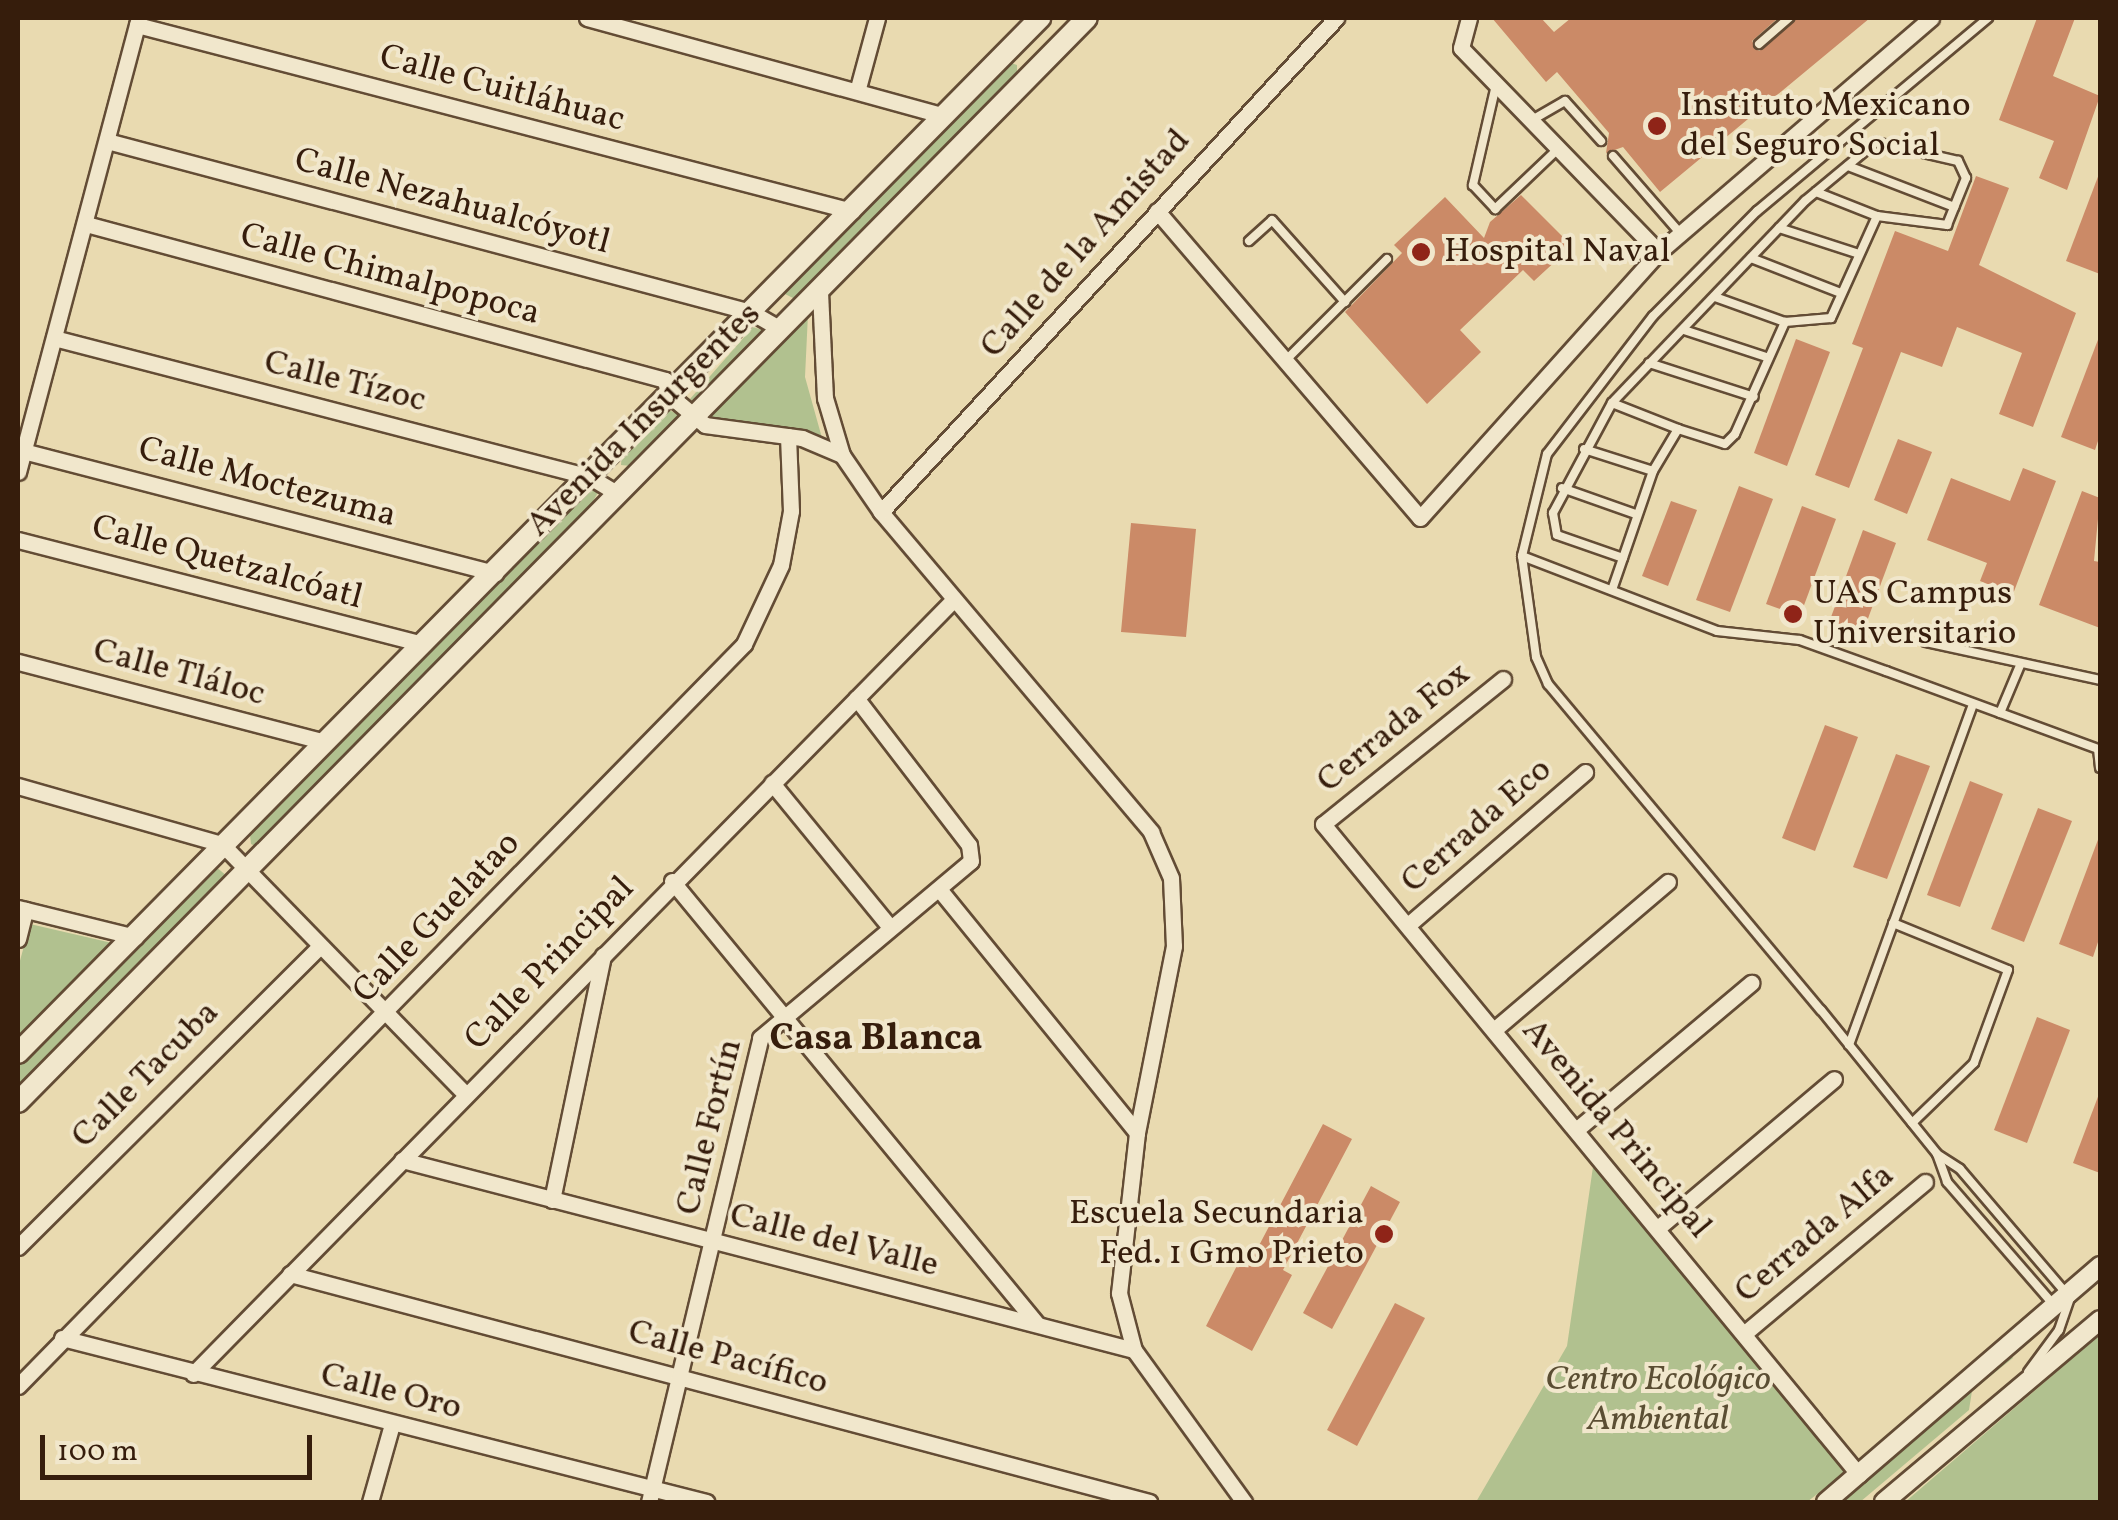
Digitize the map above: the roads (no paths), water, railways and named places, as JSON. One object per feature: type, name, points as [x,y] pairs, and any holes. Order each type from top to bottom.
[{"type":"main road","name":"Avenida Insurgentes","points":[[18,1053],[222,844],[496,574],[1040,18]]},
{"type":"main road","name":"Avenida Insurgentes","points":[[18,1102],[1087,18]]},
{"type":"main road","points":[[1012,48],[1040,69]]},
{"type":"street","points":[[587,18],[858,88],[946,116]]},
{"type":"street","points":[[858,88],[877,18]]},
{"type":"street","name":"Calle de la Amistad","points":[[881,512],[1336,18]]},
{"type":"street","points":[[1469,18],[1461,48],[1658,252]]},
{"type":"street","points":[[1157,210],[1288,358],[1420,518],[1430,515],[1658,252],[1931,18]]},
{"type":"street","points":[[18,472],[138,21]]},
{"type":"street","name":"Calle Cuitláhuac","points":[[138,21],[852,211]]},
{"type":"street","name":"Calle Nezahualcóyotl","points":[[107,141],[750,312],[779,328]]},
{"type":"street","name":"Calle Chimalpopoca","points":[[86,224],[664,380],[668,394]]},
{"type":"street","points":[[820,291],[825,398],[842,455],[881,512],[1151,832],[1171,878],[1174,946],[1136,1133],[1119,1293],[1134,1350],[1244,1502]]},
{"type":"street","name":"Calle Tízoc","points":[[54,338],[590,477],[617,494]]},
{"type":"street","points":[[668,394],[696,418],[788,436],[842,455]]},
{"type":"street","name":"Calle Guelatao","points":[[18,1386],[744,644],[780,565],[791,511],[788,436]]},
{"type":"street","name":"Calle Moctezuma","points":[[24,451],[496,574]]},
{"type":"street","name":"Calle Quetzalcóatl","points":[[18,540],[422,644]]},
{"type":"street","name":"Calle Principal","points":[[193,1374],[672,882],[954,600]]},
{"type":"street","name":"Calle Tláloc","points":[[18,662],[325,742]]},
{"type":"street","name":"Cerrada Fox","points":[[1323,824],[1503,678]]},
{"type":"street","name":"Calle Fortín","points":[[651,1495],[753,1056],[781,1013],[939,888],[971,855],[856,698]]},
{"type":"street","name":"Cerrada Eco","points":[[1408,925],[1586,772]]},
{"type":"street","points":[[772,783],[890,927]]},
{"type":"street","points":[[18,786],[222,844],[318,948],[465,1094]]},
{"type":"street","name":"Avenida Principal","points":[[1323,824],[1859,1475]]},
{"type":"street","points":[[672,882],[1037,1324]]},
{"type":"street","points":[[1495,1030],[1668,882]]},
{"type":"street","points":[[939,888],[1136,1133]]},
{"type":"street","points":[[18,939],[21,909],[135,937]]},
{"type":"street","name":"Calle Tacuba","points":[[18,1246],[318,948]]},
{"type":"street","points":[[552,1200],[602,956]]},
{"type":"street","points":[[1576,1130],[1752,982]]},
{"type":"street","points":[[1659,1228],[1834,1079]]},
{"type":"street","name":"Calle del Valle","points":[[402,1160],[1134,1350]]},
{"type":"street","name":"Cerrada Alfa","points":[[1745,1333],[1925,1182]]},
{"type":"street","points":[[1826,1502],[2100,1266]]},
{"type":"street","name":"Calle Pacífico","points":[[290,1274],[1150,1502]]},
{"type":"street","points":[[1884,1502],[2100,1320]]},
{"type":"street","name":"Calle Oro","points":[[62,1338],[651,1495],[706,1502]]},
{"type":"street","points":[[370,1502],[392,1424]]},
{"type":"lane","points":[[1759,44],[1790,18]]},
{"type":"lane","points":[[1988,18],[1757,211],[1653,316],[1548,454],[1522,556],[1536,657],[1548,684],[1937,1154],[1960,1169],[2061,1299]]},
{"type":"lane","points":[[1496,83],[1473,185],[1496,209],[1560,147]]},
{"type":"lane","points":[[1532,120],[1564,102],[1600,141]]},
{"type":"lane","points":[[1623,558],[1557,535],[1553,513],[1562,488],[1612,402],[1816,192],[1889,140],[1958,161],[1966,178],[1947,225],[1930,228],[1878,216],[1816,192]]},
{"type":"lane","points":[[1614,156],[1680,232]]},
{"type":"lane","points":[[1848,166],[1954,207]]},
{"type":"lane","points":[[1715,297],[1785,322],[1831,318],[1856,253],[1878,216]]},
{"type":"lane","points":[[1249,241],[1272,220],[1345,302]]},
{"type":"lane","points":[[1780,228],[1856,253]]},
{"type":"lane","points":[[1751,258],[1840,293]]},
{"type":"lane","points":[[1288,358],[1388,259]]},
{"type":"lane","points":[[1612,402],[1724,444],[1754,397],[1785,322]]},
{"type":"lane","points":[[1684,330],[1768,358]]},
{"type":"lane","points":[[1649,363],[1754,397]]},
{"type":"lane","points":[[1612,590],[1653,471],[1678,429]]},
{"type":"lane","points":[[1584,448],[1653,471]]},
{"type":"lane","points":[[1562,488],[1636,514]]},
{"type":"lane","points":[[1522,556],[1739,638],[1800,640],[2098,749],[2100,768]]},
{"type":"lane","points":[[1926,642],[2100,680]]},
{"type":"lane","points":[[2000,714],[2021,663]]},
{"type":"lane","points":[[1849,1044],[1973,704]]},
{"type":"lane","points":[[1893,923],[2008,970],[1974,1063],[1912,1124]]},
{"type":"lane","points":[[1937,1154],[1947,1182],[2061,1299],[2072,1304],[2060,1330],[2017,1389]]},
{"type":"place","name":"Instituto Mexicano del Seguro Social","points":[[1657,126]]},
{"type":"place","name":"Hospital Naval","points":[[1421,252]]},
{"type":"place","name":"UAS Campus Universitario","points":[[1793,614]]},
{"type":"place","name":"Escuela Secundaria Fed. 1 Gmo Prieto","points":[[1384,1234]]},
{"type":"district","name":"Casa Blanca","points":[[876,1040]]},
{"type":"park label","name":"Centro Ecológico Ambiental","points":[[1658,1400]]}]
